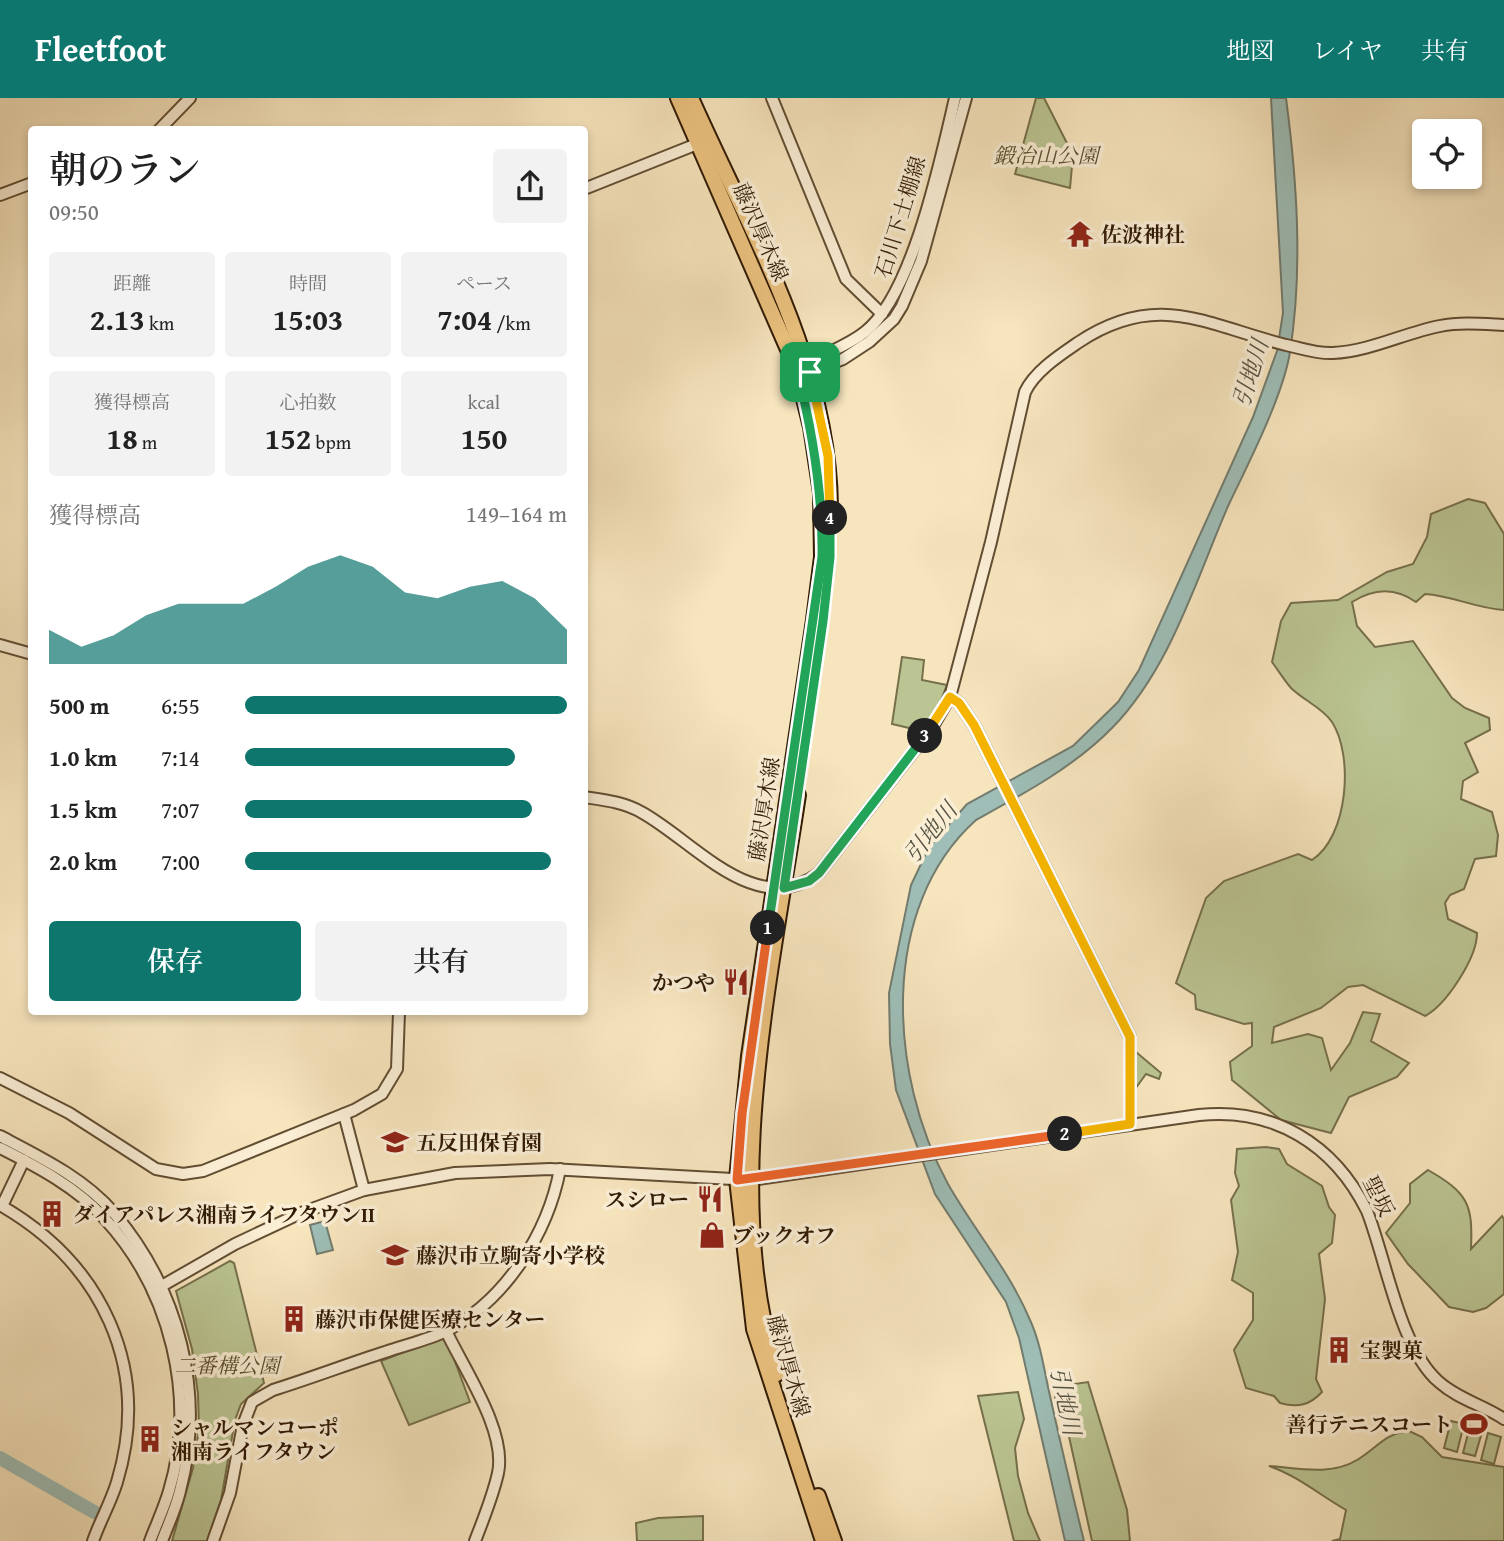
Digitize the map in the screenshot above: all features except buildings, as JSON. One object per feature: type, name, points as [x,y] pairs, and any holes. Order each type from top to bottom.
[{"type":"main road","name":"藤沢厚木線","points":[[678,98],[704,142],[805,369],[828,456],[830,557],[743,1102],[745,1270],[754,1329],[823,1541]]},
{"type":"main road","name":"藤沢厚木線","points":[[691,98],[704,142]]},
{"type":"main road","name":"藤沢厚木線","points":[[744,1180],[755,1270],[772,1358],[834,1541]]},
{"type":"street","points":[[163,126],[190,98]]},
{"type":"street","points":[[772,98],[846,279],[882,314]]},
{"type":"street","name":"石川下土棚線","points":[[805,369],[867,331],[882,314],[907,271],[955,98]]},
{"type":"street","name":"石川下土棚線","points":[[805,369],[843,359],[869,342],[894,319],[902,306],[921,261],[966,98]]},
{"type":"street","points":[[588,186],[704,142]]},
{"type":"street","points":[[0,195],[28,184]]},
{"type":"street","points":[[588,798],[622,804],[642,812],[730,875],[747,883],[779,888],[809,881],[819,873],[933,726],[950,697],[991,542],[1018,411],[1032,379],[1092,333],[1123,320],[1148,315],[1175,314],[1209,320],[1268,340],[1331,353],[1371,348],[1441,326],[1504,325]]},
{"type":"street","points":[[0,645],[28,653]]},
{"type":"street","points":[[950,697],[959,703],[974,725],[1130,1037],[1130,1124]]},
{"type":"street","points":[[0,1078],[69,1113],[156,1169],[183,1174],[203,1171],[369,1104],[382,1094],[393,1080],[399,1058],[399,1015]]},
{"type":"street","name":"聖坂","points":[[157,1289],[234,1244],[301,1213],[364,1190],[455,1173],[560,1170],[744,1180],[1130,1124],[1238,1113],[1279,1124],[1309,1140],[1336,1164],[1363,1202],[1420,1360],[1440,1384],[1504,1419]]},
{"type":"street","points":[[344,1114],[364,1190]]},
{"type":"street","points":[[0,1136],[68,1173],[113,1212],[176,1319],[191,1395],[189,1443],[180,1491],[162,1541]]},
{"type":"street","points":[[0,1148],[65,1185],[105,1218],[157,1289],[176,1358],[180,1394],[178,1443],[170,1489],[150,1541]]},
{"type":"street","points":[[24,1160],[1,1206],[62,1249],[84,1276],[101,1302],[123,1360],[127,1399],[121,1463],[117,1481],[93,1541]]},
{"type":"street","points":[[212,1541],[230,1493],[243,1425],[252,1402],[273,1390],[446,1331],[489,1298],[531,1249],[544,1225],[560,1170]]},
{"type":"street","points":[[446,1331],[495,1431],[499,1455],[498,1473],[475,1541]]},
{"type":"green space","name":"鍛冶山公園","points":[[1036,98],[1044,98],[1073,155],[1070,188],[1015,174]]},
{"type":"green space","points":[[1468,499],[1485,503],[1504,534],[1504,610],[1425,594],[1416,602],[1400,594],[1384,591],[1368,594],[1352,602],[1357,626],[1375,647],[1413,641],[1452,698],[1465,708],[1489,718],[1490,730],[1465,743],[1478,772],[1463,781],[1461,799],[1492,812],[1498,835],[1496,856],[1475,859],[1464,889],[1450,895],[1445,903],[1448,919],[1477,933],[1476,943],[1459,980],[1433,1010],[1425,1016],[1363,985],[1348,987],[1321,1008],[1274,1027],[1272,1043],[1308,1034],[1322,1038],[1331,1070],[1350,1043],[1363,1012],[1380,1014],[1371,1041],[1409,1063],[1397,1077],[1349,1097],[1331,1133],[1281,1120],[1232,1080],[1230,1062],[1252,1046],[1252,1023],[1244,1024],[1196,1009],[1195,995],[1176,983],[1206,898],[1224,881],[1298,854],[1312,860],[1324,849],[1340,815],[1345,775],[1339,737],[1328,717],[1291,688],[1272,662],[1281,621],[1291,603],[1338,600],[1387,572],[1413,564],[1427,537],[1431,514]]},
{"type":"green space","points":[[902,657],[924,660],[922,680],[947,685],[939,705],[922,731],[892,724]]},
{"type":"green space","points":[[1136,1052],[1161,1073],[1159,1079],[1146,1074],[1135,1089]]},
{"type":"green space","points":[[1237,1149],[1279,1149],[1287,1164],[1322,1186],[1329,1207],[1335,1215],[1332,1243],[1319,1254],[1325,1299],[1316,1379],[1322,1392],[1308,1403],[1298,1405],[1280,1403],[1274,1396],[1246,1388],[1234,1350],[1253,1320],[1253,1293],[1232,1280],[1238,1252],[1231,1200],[1239,1186],[1235,1173]]},
{"type":"green space","points":[[1428,1170],[1452,1186],[1465,1201],[1471,1221],[1471,1249],[1502,1216],[1504,1219],[1504,1294],[1486,1308],[1473,1312],[1449,1307],[1408,1264],[1386,1233],[1410,1203],[1410,1184]]},
{"type":"green space","name":"二番構公園","points":[[230,1261],[234,1263],[264,1383],[241,1404],[235,1420],[221,1500],[207,1541],[172,1541],[193,1468],[199,1428],[192,1349],[176,1291]]},
{"type":"green space","points":[[440,1338],[447,1340],[470,1402],[409,1425],[381,1361]]},
{"type":"green space","points":[[1088,1382],[1127,1510],[1130,1541],[1092,1541],[1061,1400],[1056,1401],[1053,1387]]},
{"type":"green space","points":[[1018,1392],[1024,1419],[1015,1448],[1018,1476],[1028,1513],[1040,1541],[1014,1541],[978,1396]]},
{"type":"green space","points":[[1451,1421],[1464,1424],[1457,1452],[1444,1448]]},
{"type":"green space","points":[[1470,1426],[1483,1429],[1475,1456],[1463,1453]]},
{"type":"green space","points":[[1409,1431],[1422,1437],[1442,1457],[1504,1467],[1504,1541],[1332,1541],[1340,1539],[1346,1510],[1298,1480],[1269,1466],[1314,1470],[1336,1468],[1357,1460],[1393,1435]]},
{"type":"green space","points":[[1488,1433],[1501,1437],[1494,1464],[1481,1460]]},
{"type":"green space","points":[[703,1516],[703,1541],[637,1541],[636,1523],[658,1518]]},
{"type":"water","points":[[1271,98],[1286,98],[1296,193],[1297,257],[1290,352],[1264,429],[1229,504],[1180,622],[1151,678],[1112,728],[1081,755],[1047,779],[976,820],[944,856],[922,899],[909,945],[903,994],[905,1045],[914,1094],[928,1141],[948,1184],[1012,1284],[1037,1338],[1084,1541],[1065,1541],[1019,1338],[1006,1302],[935,1194],[896,1090],[890,1044],[889,993],[911,885],[929,847],[967,804],[1073,746],[1118,702],[1139,670],[1253,417],[1277,351],[1283,313]]},
{"type":"water","points":[[325,1221],[333,1250],[317,1254],[310,1225]]},
{"type":"waterway","points":[[0,1458],[94,1512]]},
{"type":"place","name":"佐波神社","points":[[1080,234]]},
{"type":"place","name":"かつや","points":[[736,982]]},
{"type":"place","name":"五反田保育園","points":[[395,1142]]},
{"type":"place","name":"スシロー","points":[[710,1199]]},
{"type":"place","name":"ダイアパレス湘南ライフタウンII","points":[[52,1214]]},
{"type":"place","name":"ブックオフ","points":[[712,1235]]},
{"type":"place","name":"藤沢市立駒寄小学校","points":[[395,1255]]},
{"type":"place","name":"藤沢市保健医療センター","points":[[294,1319]]},
{"type":"place","name":"宝製菓","points":[[1339,1350]]},
{"type":"place","name":"善行テニスコート","points":[[1474,1424]]},
{"type":"place","name":"シャルマンコーポ 湘南ライフタウン","points":[[150,1439]]},
{"type":"route","points":[[807,363],[810,372],[828,456],[830,557],[784,888],[809,881],[819,873],[933,726],[950,697],[959,703],[974,725],[1130,1037],[1130,1124],[737,1180],[739,1137],[749,1056],[822,557],[821,493],[811,427],[797,370],[807,363]]},
{"type":"water label","name":"引地川","points":[[1250,373]]},
{"type":"water label","name":"引地川","points":[[930,832]]},
{"type":"water label","name":"引地川","points":[[1066,1401]]}]
